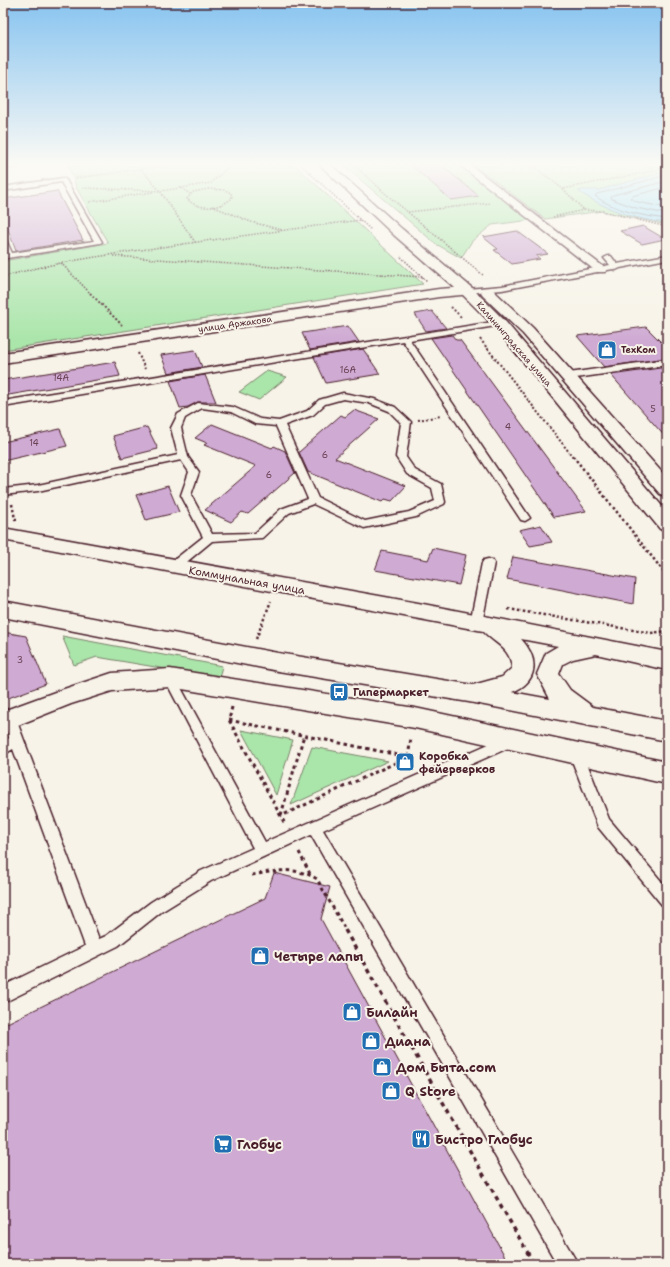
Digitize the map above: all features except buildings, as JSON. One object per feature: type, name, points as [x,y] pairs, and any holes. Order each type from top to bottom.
[{"type":"main road","name":"Калининградская улица","points":[[389,224],[398,232],[476,283],[523,325],[667,490]]},
{"type":"main road","name":"Калининградская улица","points":[[476,283],[499,323],[667,525]]},
{"type":"main road","name":"улица Аржакова","points":[[3,358],[439,293],[476,283]]},
{"type":"main road","name":"Коммунальная улица","points":[[3,534],[173,567],[328,594],[667,661]]},
{"type":"main road","name":"Коммунальная улица","points":[[3,609],[249,657],[469,693],[667,731]]},
{"type":"main road","name":"Коммунальная улица","points":[[469,693],[489,691],[507,685],[518,680],[524,671],[523,660],[515,646],[505,635],[483,625]]},
{"type":"main road","name":"Коммунальная улица","points":[[596,718],[571,706],[554,689],[548,674],[554,659],[568,651],[600,647]]},
{"type":"main road","points":[[9,727],[63,698],[112,682],[170,678],[415,718],[667,773]]},
{"type":"street","points":[[542,224],[601,270]]},
{"type":"lane","points":[[3,240],[6,257],[98,242],[88,224]]},
{"type":"lane","points":[[476,283],[502,288],[616,268],[667,257]]},
{"type":"lane","points":[[608,258],[616,268]]},
{"type":"lane","points":[[3,404],[499,323]]},
{"type":"lane","points":[[405,338],[525,518]]},
{"type":"lane","points":[[569,376],[667,362]]},
{"type":"lane","points":[[209,538],[186,495],[194,472],[183,457],[176,428],[180,416],[201,405],[233,410],[258,422],[280,424],[310,413],[322,402],[343,396],[371,401],[392,409],[406,422],[401,457],[411,472],[436,486],[440,502],[412,515],[364,525],[314,500],[280,424]]},
{"type":"lane","points":[[3,492],[38,488],[183,457]]},
{"type":"lane","points":[[173,567],[209,538],[258,536],[285,511],[314,500]]},
{"type":"lane","points":[[483,625],[488,563]]},
{"type":"lane","points":[[170,678],[262,851]]},
{"type":"lane","points":[[3,749],[9,727]]},
{"type":"lane","points":[[9,727],[95,950]]},
{"type":"lane","points":[[3,995],[112,941],[156,907],[206,876],[291,837],[513,740]]},
{"type":"lane","points":[[576,753],[603,823],[667,900]]},
{"type":"lane","points":[[314,827],[568,1264]]},
{"type":"path","points":[[182,224],[195,242]]},
{"type":"path","points":[[259,224],[285,231]]},
{"type":"path","points":[[3,277],[32,268],[60,263],[195,242],[332,224]]},
{"type":"path","points":[[365,224],[372,231]]},
{"type":"path","points":[[420,224],[476,283]]},
{"type":"path","points":[[655,224],[667,227]]},
{"type":"path","points":[[107,256],[424,277]]},
{"type":"path","points":[[401,257],[424,277],[470,327],[667,576]]},
{"type":"path","points":[[60,263],[129,332],[149,380]]},
{"type":"path","points":[[406,422],[455,414]]},
{"type":"path","points":[[249,657],[277,585]]},
{"type":"path","points":[[236,688],[229,720],[311,874],[317,879],[534,1264]]},
{"type":"path","points":[[229,720],[408,757],[280,816]]},
{"type":"path","points":[[280,816],[304,735]]},
{"type":"path","points":[[247,875],[290,869],[311,874]]},
{"type":"green space","points":[[97,224],[359,224],[423,284],[3,350],[3,261],[108,243]]},
{"type":"green space","points":[[413,224],[499,224],[492,225],[472,241],[461,258],[436,244]]},
{"type":"green space","points":[[267,371],[287,377],[259,400],[239,392]]},
{"type":"green space","points":[[62,636],[222,666],[219,678],[97,657],[74,665]]},
{"type":"green space","points":[[241,730],[293,740],[276,795]]},
{"type":"green space","points":[[312,747],[388,761],[291,805]]},
{"type":"place","name":"ТехКом","points":[[607,350]]},
{"type":"place","name":"Гипермаркет","points":[[339,692]]},
{"type":"place","name":"Коробка фейерверков","points":[[405,762]]},
{"type":"place","name":"Четыре лапы","points":[[260,956]]},
{"type":"place","name":"Билайн","points":[[352,1012]]},
{"type":"place","name":"Диана","points":[[371,1041]]},
{"type":"place","name":"Дом Быта.com","points":[[382,1067]]},
{"type":"place","name":"Q Store","points":[[391,1091]]},
{"type":"place","name":"Бистро Глобус","points":[[421,1139]]},
{"type":"place","name":"Глобус","points":[[223,1144]]}]
